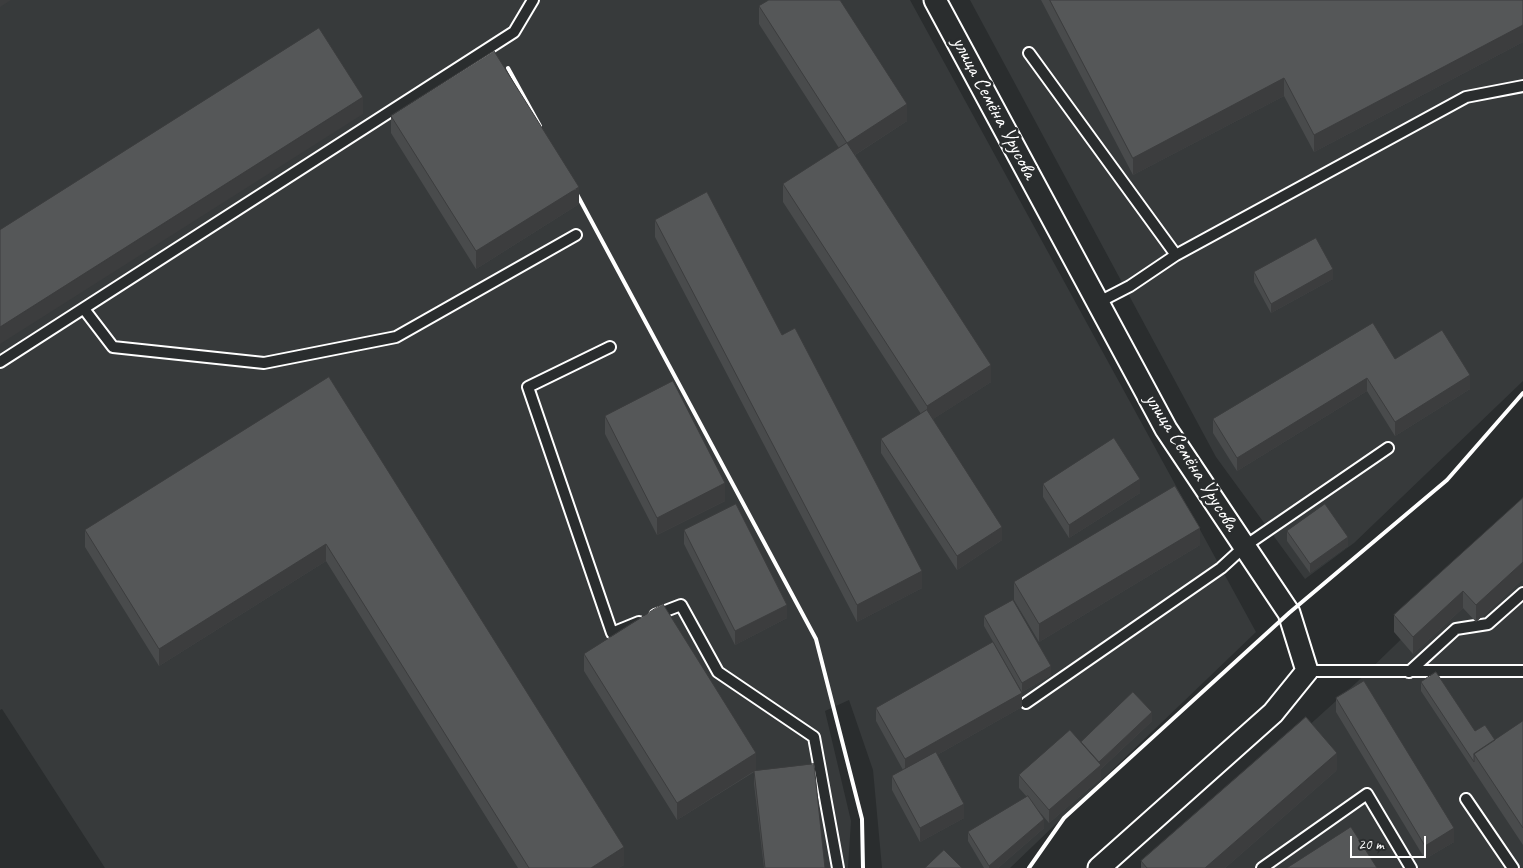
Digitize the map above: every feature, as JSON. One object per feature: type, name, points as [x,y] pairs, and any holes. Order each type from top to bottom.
[{"type":"street","name":"улица Семёна Урусова","points":[[935,0],[1166,429],[1289,613],[1307,670]]},
{"type":"street","points":[[1099,868],[1273,713],[1307,670]]},
{"type":"lane","points":[[0,362],[514,32],[533,0]]},
{"type":"lane","points":[[1029,52],[1176,256]]},
{"type":"lane","points":[[1099,302],[1130,286],[1176,256],[1466,97],[1523,86]]},
{"type":"lane","points":[[84,308],[114,347],[264,363],[396,337],[576,235]]},
{"type":"lane","points":[[610,347],[528,387],[612,633],[681,605],[718,672],[814,737],[838,868]]},
{"type":"lane","points":[[1026,703],[1221,568],[1245,546],[1388,448]]},
{"type":"lane","points":[[1409,672],[1456,629],[1488,624],[1523,593]]},
{"type":"lane","points":[[1307,670],[1409,672],[1523,671]]},
{"type":"lane","points":[[1262,868],[1367,794],[1411,868]]},
{"type":"lane","points":[[1466,799],[1513,868]]},
{"type":"shaded area","points":[[0,0],[910,0],[1256,632],[1010,868],[882,868],[873,770],[849,700],[825,711],[851,821],[848,868],[105,868],[2,709],[0,710]]},
{"type":"shaded area","points":[[970,0],[1523,0],[1523,381],[1354,543],[1305,579],[1216,457]]},
{"type":"shaded area","points":[[1523,521],[1523,868],[1151,868],[1357,682]]},
{"type":"building","points":[[769,0],[840,0],[907,104],[847,143],[759,6]]},
{"type":"building","points":[[1050,0],[1523,0],[1523,25],[1314,135],[1284,78],[1133,158]]},
{"type":"building","points":[[319,28],[363,97],[0,327],[0,230]]},
{"type":"building","points":[[494,51],[579,187],[476,251],[391,116]]},
{"type":"building","points":[[847,143],[991,365],[927,406],[783,184]]},
{"type":"building","points":[[707,192],[782,335],[795,328],[922,571],[857,605],[655,220]]},
{"type":"building","points":[[1316,238],[1333,269],[1271,304],[1254,272]]},
{"type":"building","points":[[1373,323],[1395,359],[1442,330],[1470,375],[1395,422],[1367,378],[1237,458],[1213,419]]},
{"type":"building","points":[[329,377],[624,847],[591,868],[529,868],[326,544],[159,649],[85,530]]},
{"type":"building","points":[[673,381],[725,483],[657,518],[605,416]]},
{"type":"building","points":[[927,410],[1002,527],[957,556],[881,439]]},
{"type":"building","points":[[1114,438],[1140,479],[1069,525],[1043,484]]},
{"type":"building","points":[[1175,486],[1200,528],[1039,624],[1014,582]]},
{"type":"building","points":[[1523,498],[1523,562],[1476,605],[1463,591],[1413,637],[1394,615]]},
{"type":"building","points":[[736,504],[787,605],[735,631],[684,530]]},
{"type":"building","points":[[1325,504],[1348,537],[1310,564],[1287,531]]},
{"type":"building","points":[[1013,600],[1051,666],[1022,683],[984,616]]},
{"type":"building","points":[[663,604],[756,753],[677,803],[584,654]]},
{"type":"building","points":[[993,642],[1022,693],[905,759],[876,708]]},
{"type":"building","points":[[1436,672],[1475,731],[1485,725],[1495,740],[1474,754],[1474,762],[1421,682]]},
{"type":"building","points":[[1364,681],[1454,828],[1425,846],[1336,698]]},
{"type":"building","points":[[1133,692],[1152,712],[1099,762],[1081,742]]},
{"type":"building","points":[[1306,717],[1337,753],[1205,868],[1147,868],[1141,861]]},
{"type":"building","points":[[1523,721],[1523,828],[1474,754]]},
{"type":"building","points":[[1070,730],[1101,765],[1049,810],[1019,775]]},
{"type":"building","points":[[936,752],[964,804],[920,828],[892,776]]},
{"type":"building","points":[[814,764],[825,868],[765,868],[754,771]]},
{"type":"building","points":[[1028,796],[1044,819],[989,866],[968,832]]},
{"type":"building","points":[[1351,827],[1377,868],[1287,868]]},
{"type":"building","points":[[944,850],[962,868],[925,868]]},
{"type":"railway","points":[[508,68],[540,126]]},
{"type":"railway","points":[[572,185],[816,639],[862,819],[863,868]]},
{"type":"railway","points":[[1029,868],[1064,818],[1289,613],[1447,480],[1523,393]]}]
